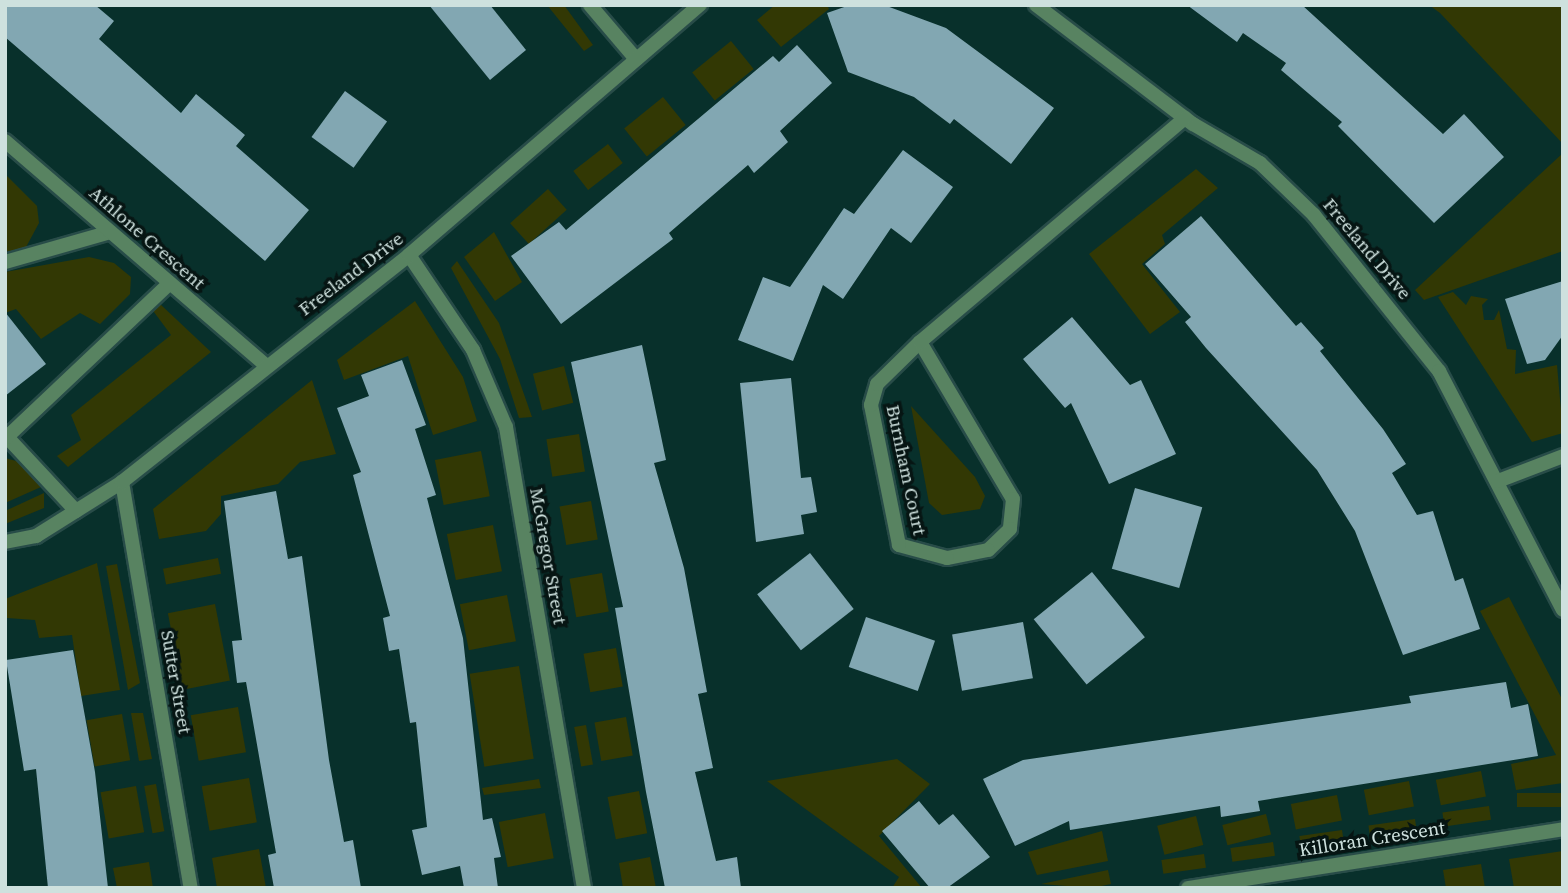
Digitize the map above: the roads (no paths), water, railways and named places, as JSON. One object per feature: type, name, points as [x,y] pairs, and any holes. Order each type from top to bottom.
[{"type":"street","points":[[590,5],[636,59]]},
{"type":"street","name":"Freeland Drive","points":[[5,542],[36,536],[122,482],[264,364],[409,255],[699,5]]},
{"type":"street","name":"Freeland Drive","points":[[1036,5],[1185,118],[1260,163],[1314,215],[1422,345],[1498,481],[1563,610]]},
{"type":"street","name":"Burnham Court","points":[[920,342],[1013,499],[1010,529],[988,550],[947,558],[899,545],[871,405],[877,384],[920,342],[1185,118]]},
{"type":"street","name":"Athlone Crescent","points":[[5,141],[264,364]]},
{"type":"street","points":[[5,262],[110,232]]},
{"type":"street","name":"McGregor Street","points":[[409,255],[473,350],[506,427],[584,888]]},
{"type":"street","points":[[76,511],[7,437],[170,283]]},
{"type":"street","points":[[1498,481],[1563,456]]},
{"type":"street","name":"Sutter Street","points":[[122,482],[191,888]]},
{"type":"street","name":"Killoran Crescent","points":[[1188,888],[1563,829]]}]
